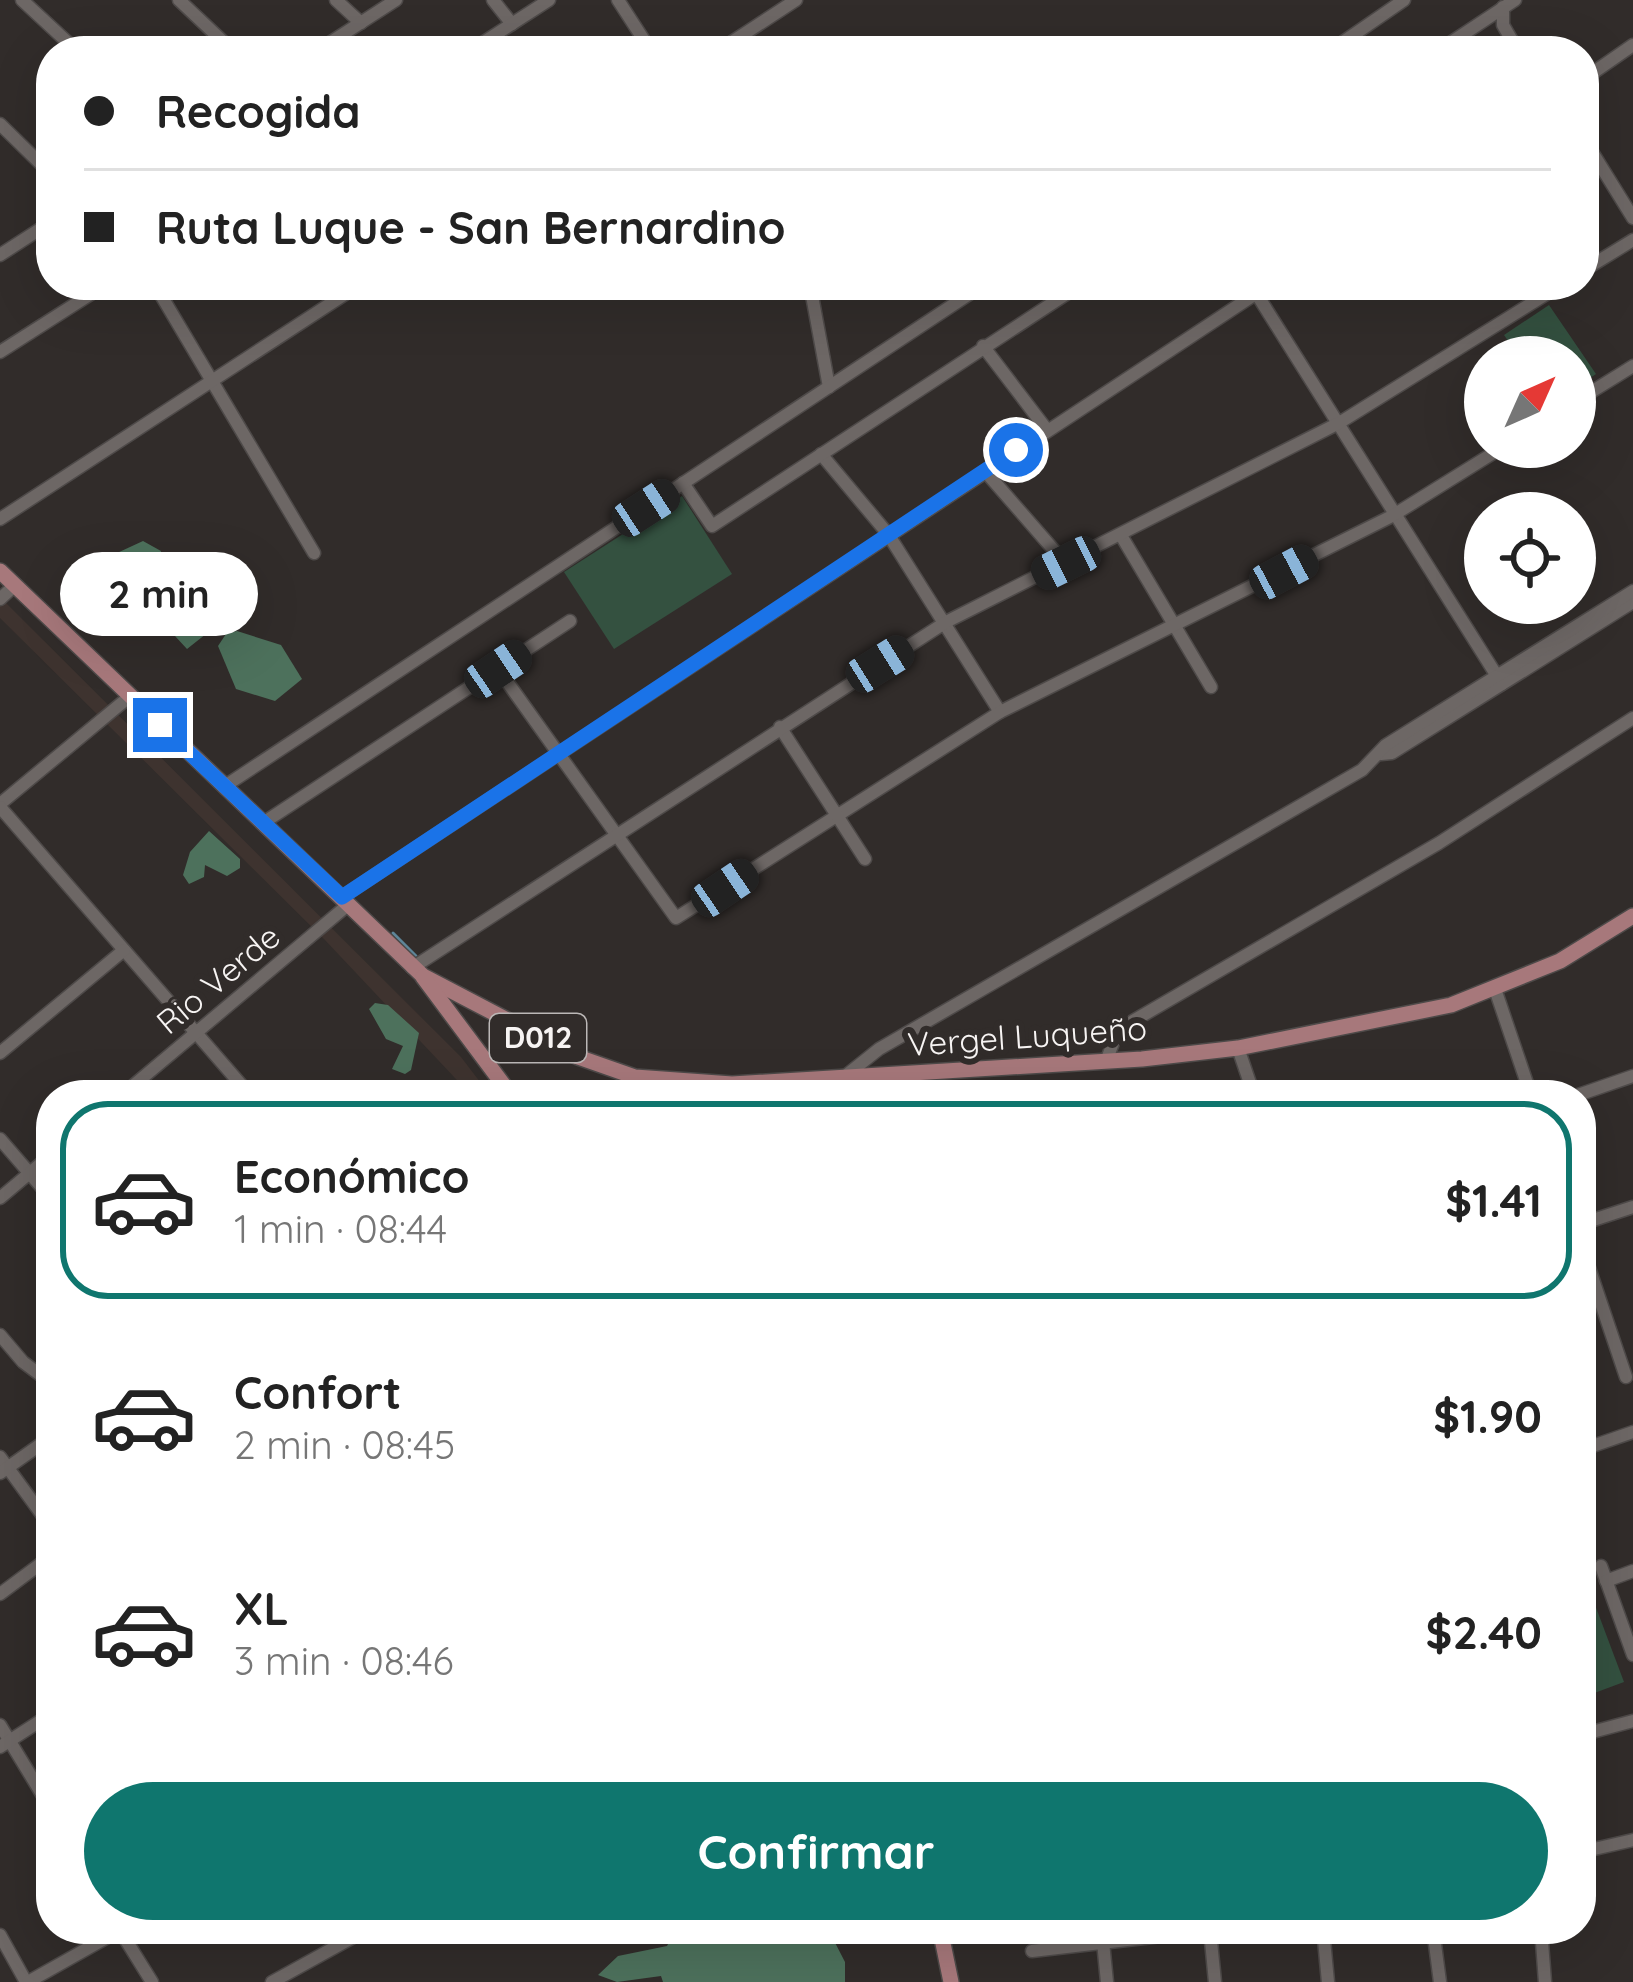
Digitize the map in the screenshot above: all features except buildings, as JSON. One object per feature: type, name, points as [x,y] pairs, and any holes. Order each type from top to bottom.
[{"type":"main road","name":"D012","points":[[0,571],[418,972]]},
{"type":"main road","name":"Vergel Luqueño","points":[[775,1080],[1106,1061],[1238,1048],[1411,1016],[1495,989],[1585,948],[1633,916]]},
{"type":"main road","name":"Vergel Luqueño","points":[[418,972],[578,1057],[660,1080]]},
{"type":"main road","points":[[418,972],[500,1080]]},
{"type":"main road","points":[[943,1944],[951,1979]]},
{"type":"street","points":[[22,0],[61,36]]},
{"type":"street","points":[[178,0],[217,36]]},
{"type":"street","points":[[336,0],[361,23]]},
{"type":"street","points":[[341,36],[397,0]]},
{"type":"street","points":[[493,0],[512,24]]},
{"type":"street","points":[[493,36],[549,0]]},
{"type":"street","points":[[618,0],[641,36]]},
{"type":"street","points":[[741,36],[796,0]]},
{"type":"street","points":[[1352,36],[1404,0]]},
{"type":"street","points":[[1460,36],[1507,3]]},
{"type":"street","points":[[1507,3],[1503,25],[1509,36]]},
{"type":"street","points":[[1599,69],[1633,45]]},
{"type":"street","points":[[0,124],[36,159]]},
{"type":"street","points":[[1599,163],[1633,218]]},
{"type":"street","points":[[0,255],[36,232]]},
{"type":"street","points":[[1599,262],[1633,240]]},
{"type":"street","points":[[0,352],[81,300]]},
{"type":"street","points":[[164,300],[314,553]]},
{"type":"street","points":[[0,519],[336,300]]},
{"type":"street","points":[[813,300],[829,387]]},
{"type":"street","points":[[225,786],[960,300]]},
{"type":"street","points":[[683,483],[712,526],[1056,300]]},
{"type":"street","name":"Rio Verde","points":[[140,1080],[345,901],[558,750],[1241,300]]},
{"type":"street","points":[[1268,300],[1392,516],[1500,680]]},
{"type":"street","points":[[418,972],[617,833],[946,622],[1122,538],[1340,424],[1537,300]]},
{"type":"street","points":[[983,346],[1047,430]]},
{"type":"street","points":[[1596,389],[1633,366]]},
{"type":"street","points":[[821,454],[888,534],[1000,712]]},
{"type":"street","points":[[498,669],[617,833],[667,913],[676,918],[1000,712],[1392,516],[1469,468]]},
{"type":"street","points":[[985,470],[1066,563]]},
{"type":"street","points":[[1122,538],[1211,687]]},
{"type":"street","points":[[0,599],[15,585]]},
{"type":"street","points":[[1500,680],[1633,591]]},
{"type":"street","points":[[844,1077],[879,1049],[1633,602]]},
{"type":"street","points":[[263,823],[570,621]]},
{"type":"street","points":[[129,697],[0,806],[237,1080]]},
{"type":"street","points":[[1106,1061],[1114,1040],[1133,1021],[1432,848],[1633,718]]},
{"type":"street","points":[[780,727],[865,859]]},
{"type":"street","points":[[3,1043],[124,950]]},
{"type":"street","points":[[1495,989],[1526,1080]]},
{"type":"street","points":[[1238,1048],[1249,1080]]},
{"type":"street","points":[[1596,1089],[1633,1076]]},
{"type":"street","points":[[0,1138],[36,1181]]},
{"type":"street","points":[[0,1198],[36,1169]]},
{"type":"street","points":[[1596,1219],[1633,1207]]},
{"type":"street","points":[[1596,1288],[1626,1377]]},
{"type":"street","points":[[1596,1301],[1600,1300]]},
{"type":"street","points":[[0,1334],[6,1348],[36,1371]]},
{"type":"street","points":[[1596,1445],[1633,1432]]},
{"type":"street","points":[[36,1445],[3,1466],[36,1508]]},
{"type":"street","points":[[1601,1566],[1633,1655]]},
{"type":"street","points":[[0,1594],[36,1567]]},
{"type":"street","points":[[1606,1581],[1633,1571]]},
{"type":"street","points":[[1596,1732],[1633,1721]]},
{"type":"street","points":[[6,1743],[36,1724]]},
{"type":"street","points":[[0,1725],[6,1743],[36,1787]]},
{"type":"street","points":[[1596,1849],[1633,1840]]},
{"type":"street","points":[[0,1935],[27,1982],[94,1944]]},
{"type":"street","points":[[129,1944],[152,1982]]},
{"type":"street","points":[[272,1982],[341,1944]]},
{"type":"street","points":[[1032,1951],[1087,1944]]},
{"type":"street","points":[[1103,1944],[1107,1982]]},
{"type":"street","points":[[1211,1944],[1215,1982]]},
{"type":"street","points":[[1324,1944],[1328,1982]]},
{"type":"street","points":[[1432,1944],[1436,1982]]},
{"type":"street","points":[[1542,1944],[1545,1982]]},
{"type":"street","points":[[932,1982],[951,1979]]},
{"type":"shaded area","points":[[0,597],[461,1057],[479,1080],[457,1080],[324,939],[0,618]]},
{"type":"green space","points":[[1549,305],[1570,336],[1505,336]]},
{"type":"green space","points":[[682,496],[732,574],[614,649],[564,572]]},
{"type":"green space","points":[[143,541],[161,551],[159,571],[188,578],[207,600],[211,630],[187,649],[175,636],[178,624],[160,613],[149,629],[131,613],[137,606],[134,600],[104,570],[117,553]]},
{"type":"green space","points":[[237,631],[281,645],[302,679],[275,701],[236,689],[218,646],[226,634]]},
{"type":"green space","points":[[209,831],[240,859],[240,868],[227,876],[205,865],[204,877],[189,884],[183,875],[190,852]]},
{"type":"green space","points":[[375,1003],[388,1005],[419,1033],[411,1070],[405,1074],[392,1069],[403,1046],[386,1039],[369,1009]]},
{"type":"green space","points":[[1596,1608],[1624,1682],[1596,1692]]},
{"type":"green space","points":[[836,1944],[845,1962],[845,1982],[663,1982],[661,1976],[617,1982],[598,1975],[618,1956],[667,1946]]},
{"type":"waterway","points":[[393,933],[416,956]]},
{"type":"route","points":[[160,725],[342,897],[1016,450]]}]
